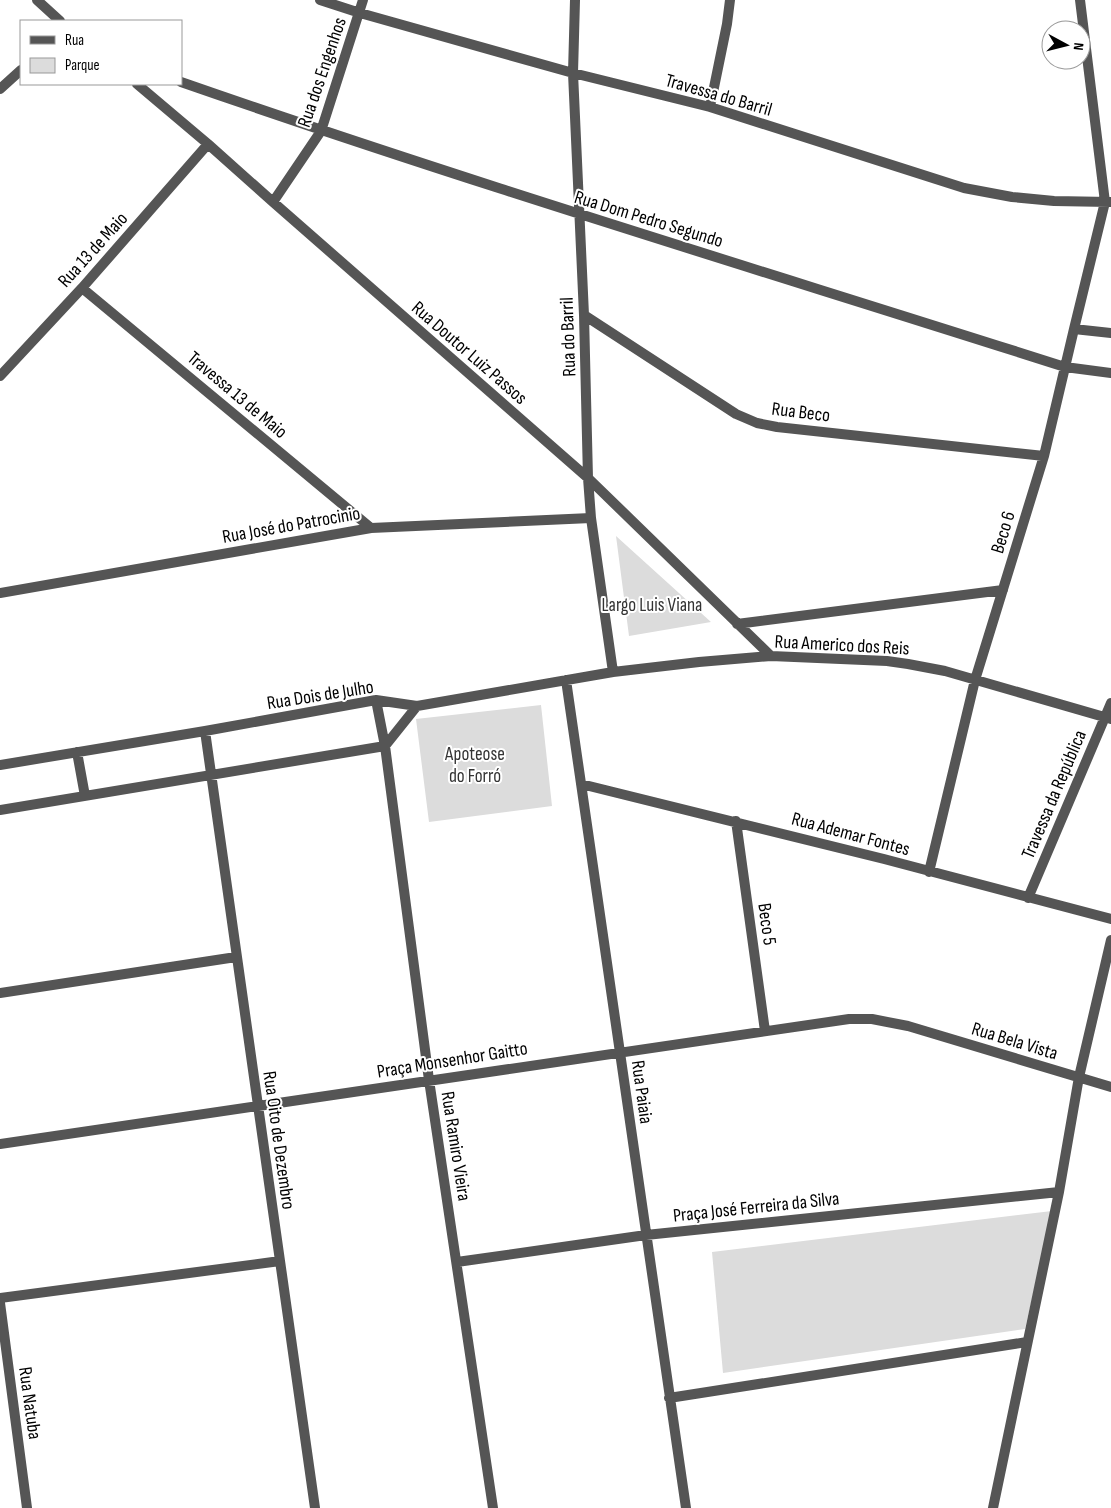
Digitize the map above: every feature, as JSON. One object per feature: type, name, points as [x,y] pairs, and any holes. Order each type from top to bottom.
[{"type":"street","points":[[37,0],[59,20]]},
{"type":"street","name":"Travessa do Barril","points":[[320,0],[573,73],[710,107],[964,188],[1012,197],[1108,202]]},
{"type":"street","name":"Rua dos Engenhos","points":[[272,202],[322,131],[363,0]]},
{"type":"street","name":"Rua do Barril","points":[[575,0],[573,73],[584,315],[588,478],[613,672]]},
{"type":"street","points":[[710,107],[730,0]]},
{"type":"street","points":[[1080,0],[1108,202]]},
{"type":"street","points":[[0,89],[20,71]]},
{"type":"street","name":"Rua Dom Pedro Segundo","points":[[182,82],[322,131],[580,215],[1065,367],[1111,373]]},
{"type":"street","name":"Rua Doutor Luiz Passos","points":[[138,85],[208,144],[588,478],[771,656]]},
{"type":"street","name":"Rua 13 de Maio","points":[[0,376],[82,288],[208,144]]},
{"type":"street","name":"Beco 6","points":[[929,872],[975,680],[1044,456],[1074,329],[1108,202]]},
{"type":"street","name":"Travessa 13 de Maio","points":[[82,288],[371,528]]},
{"type":"street","name":"Rua Beco","points":[[584,315],[736,414],[757,423],[776,427],[1044,456]]},
{"type":"street","points":[[1074,329],[1111,333]]},
{"type":"street","name":"Rua José do Patrocinio","points":[[0,593],[371,528],[592,518]]},
{"type":"street","points":[[737,624],[1003,590]]},
{"type":"street","name":"Rua Americo dos Reis","points":[[566,680],[613,672],[771,656],[887,661],[945,671],[1108,718]]},
{"type":"street","points":[[0,810],[385,746],[417,706],[566,680]]},
{"type":"street","name":"Rua Paiaia","points":[[566,680],[686,1508]]},
{"type":"street","name":"Rua Dois de Julho","points":[[0,764],[205,731],[376,700],[417,706]]},
{"type":"street","name":"Rua Ramiro Vieira","points":[[376,700],[385,746],[429,1080],[493,1508]]},
{"type":"street","name":"Travessa da República","points":[[1028,898],[1108,718],[1111,703]]},
{"type":"street","name":"Rua Oito de Dezembro","points":[[205,731],[315,1508]]},
{"type":"street","points":[[77,752],[85,796]]},
{"type":"street","name":"Rua Ademar Fontes","points":[[580,784],[884,859],[1111,919]]},
{"type":"street","name":"Beco 5","points":[[736,822],[765,1031]]},
{"type":"street","points":[[993,1508],[1059,1192],[1079,1077],[1111,940]]},
{"type":"street","points":[[0,993],[236,957]]},
{"type":"street","name":"Praça Monsenhor Gaitto","points":[[0,1144],[848,1019],[872,1019],[908,1026]]},
{"type":"street","name":"Rua Bela Vista","points":[[908,1026],[1111,1087]]},
{"type":"street","name":"Praça José Ferreira da Silva","points":[[457,1262],[646,1235],[1059,1192]]},
{"type":"street","points":[[0,1298],[280,1261]]},
{"type":"street","name":"Rua Natuba","points":[[0,1303],[27,1508]]},
{"type":"street","points":[[669,1398],[1027,1342]]},
{"type":"green space","name":"Largo Luis Viana","points":[[616,536],[711,622],[629,636]]},
{"type":"green space","name":"Apoteose do Forró","points":[[541,705],[552,806],[429,822],[416,719]]},
{"type":"green space","points":[[1052,1211],[1025,1329],[723,1373],[712,1252]]}]
